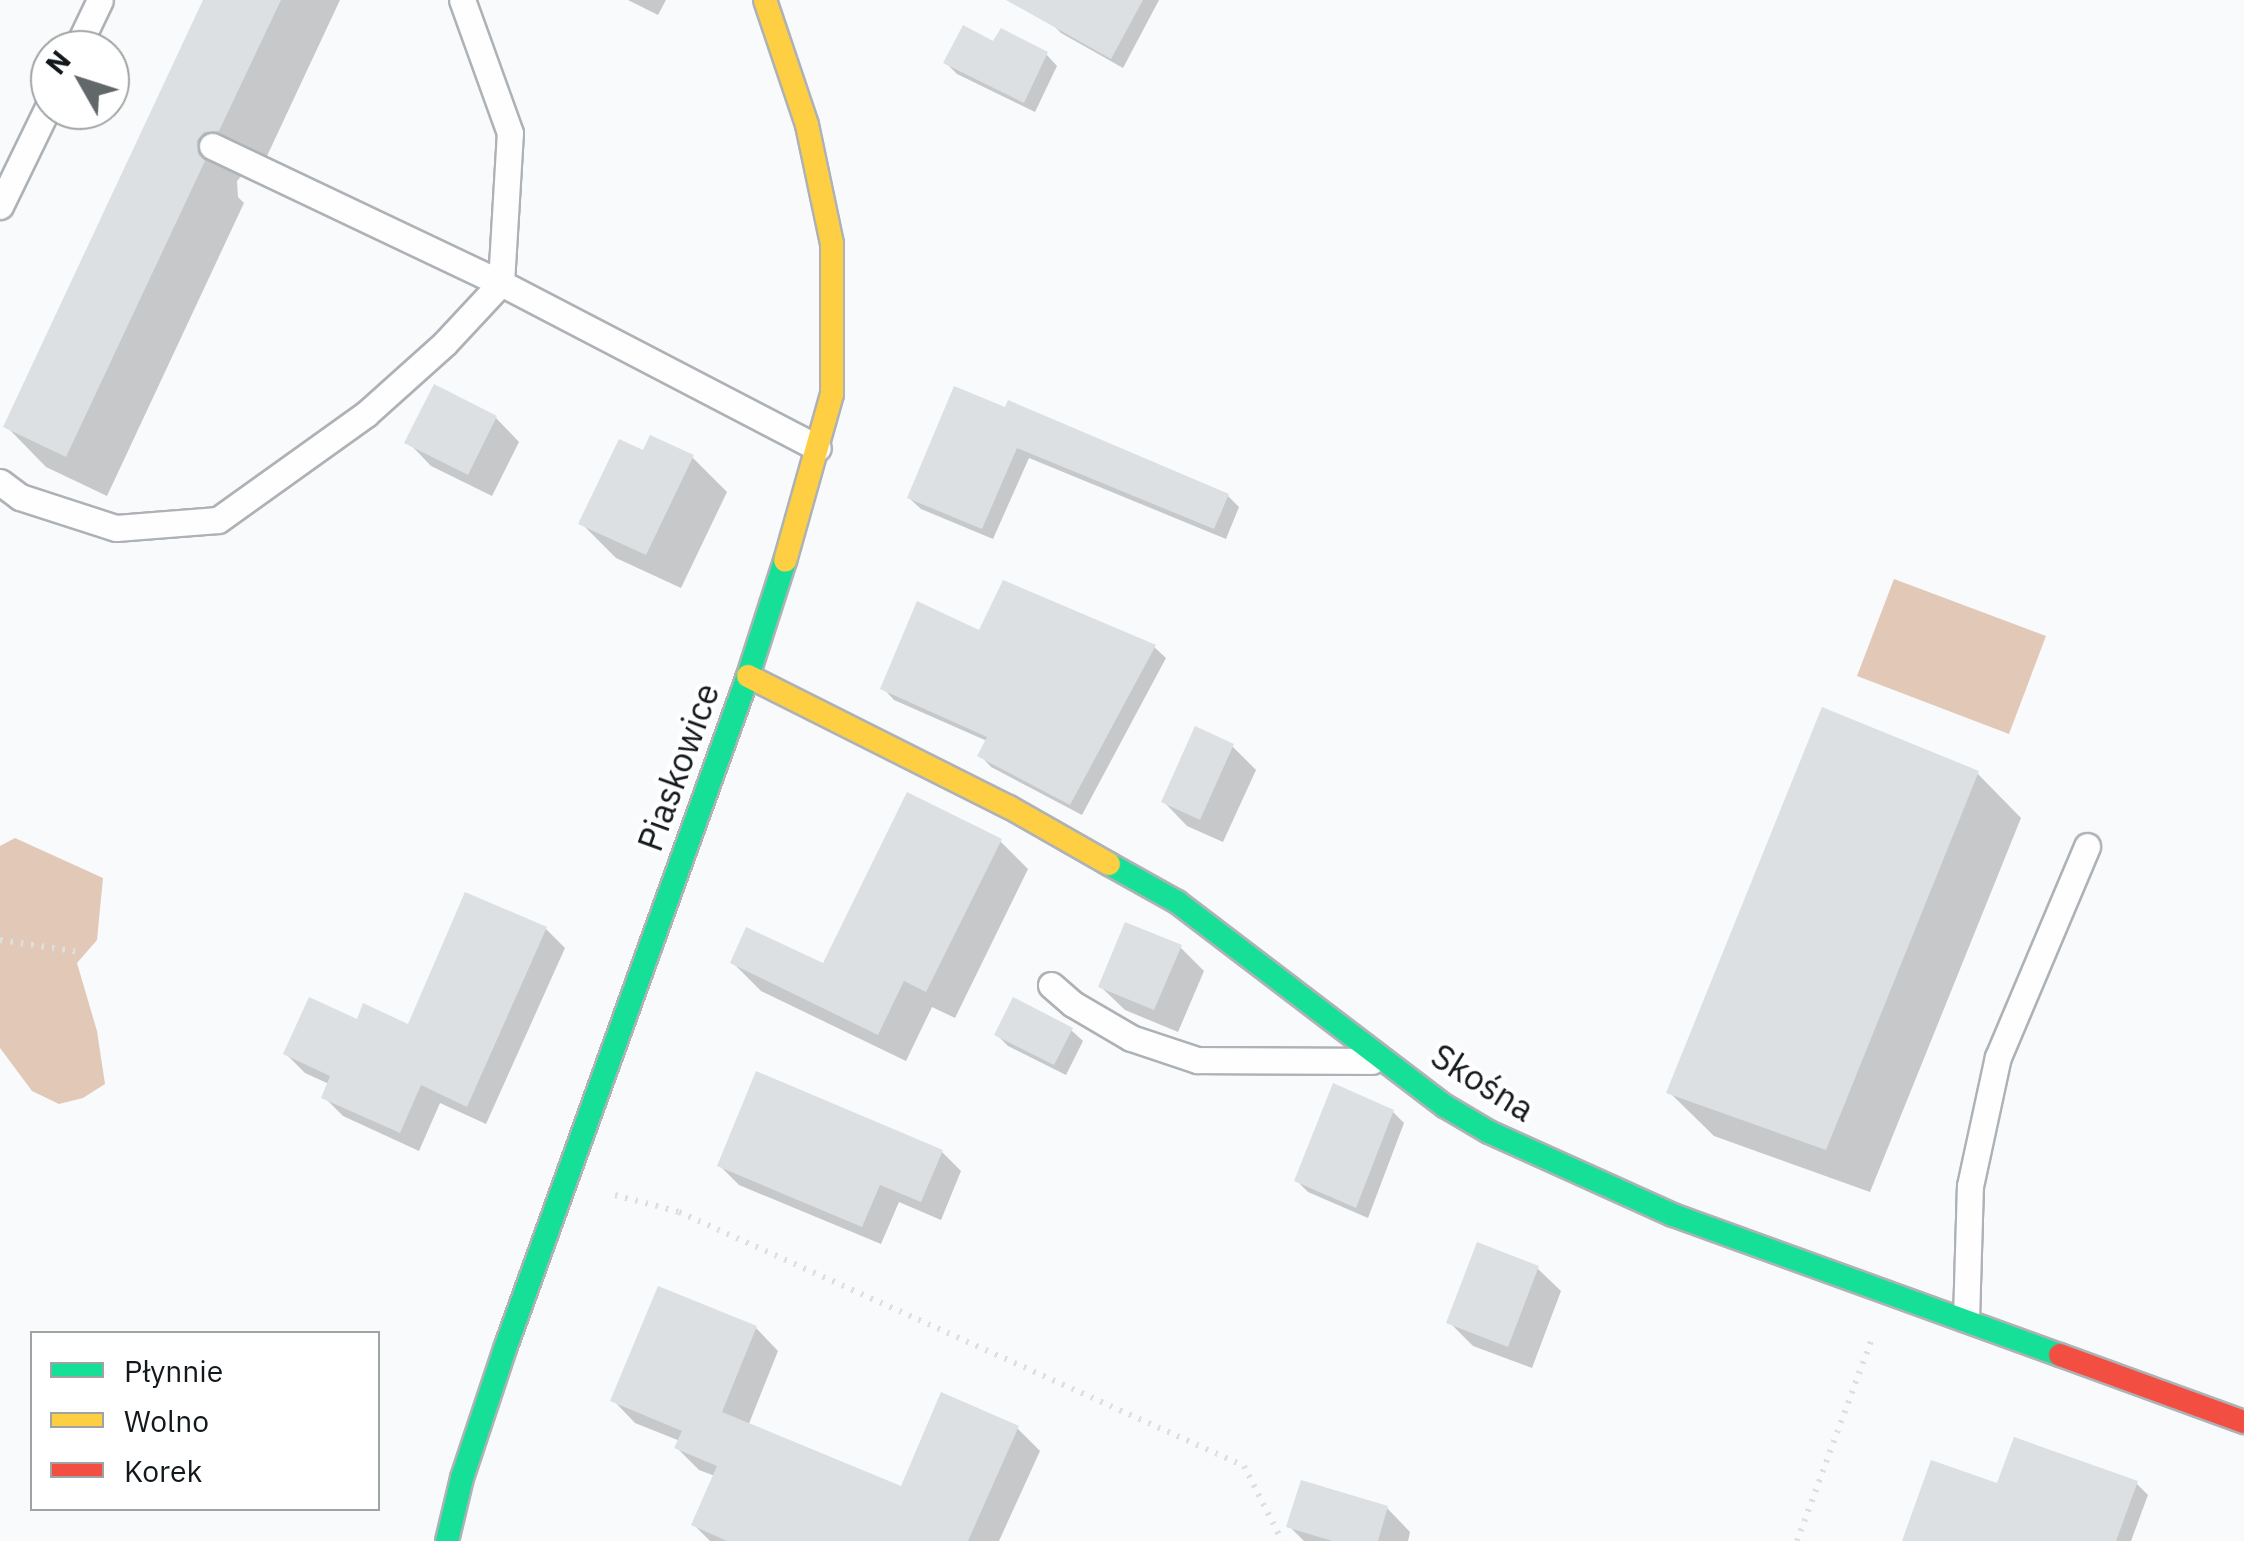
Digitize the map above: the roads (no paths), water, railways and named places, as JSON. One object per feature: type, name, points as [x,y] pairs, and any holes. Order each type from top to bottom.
[{"type":"street","name":"Piaskowice","points":[[447,1541],[462,1478],[748,676],[832,394],[832,244],[806,125],[765,0]]},
{"type":"street","name":"Skośna","points":[[748,676],[1109,860],[1177,902],[1444,1106],[1584,1178],[2244,1422]]},
{"type":"lane","points":[[86,30],[100,0]]},
{"type":"lane","points":[[0,482],[20,498],[116,528],[218,520],[366,414],[445,342],[500,282],[510,133],[462,0]]},
{"type":"lane","points":[[0,206],[37,130]]},
{"type":"lane","points":[[212,146],[500,282],[818,448]]},
{"type":"lane","points":[[1966,1318],[1970,1186],[1998,1056],[2087,846]]},
{"type":"lane","points":[[1051,985],[1073,1004],[1131,1038],[1197,1060],[1387,1061]]}]
